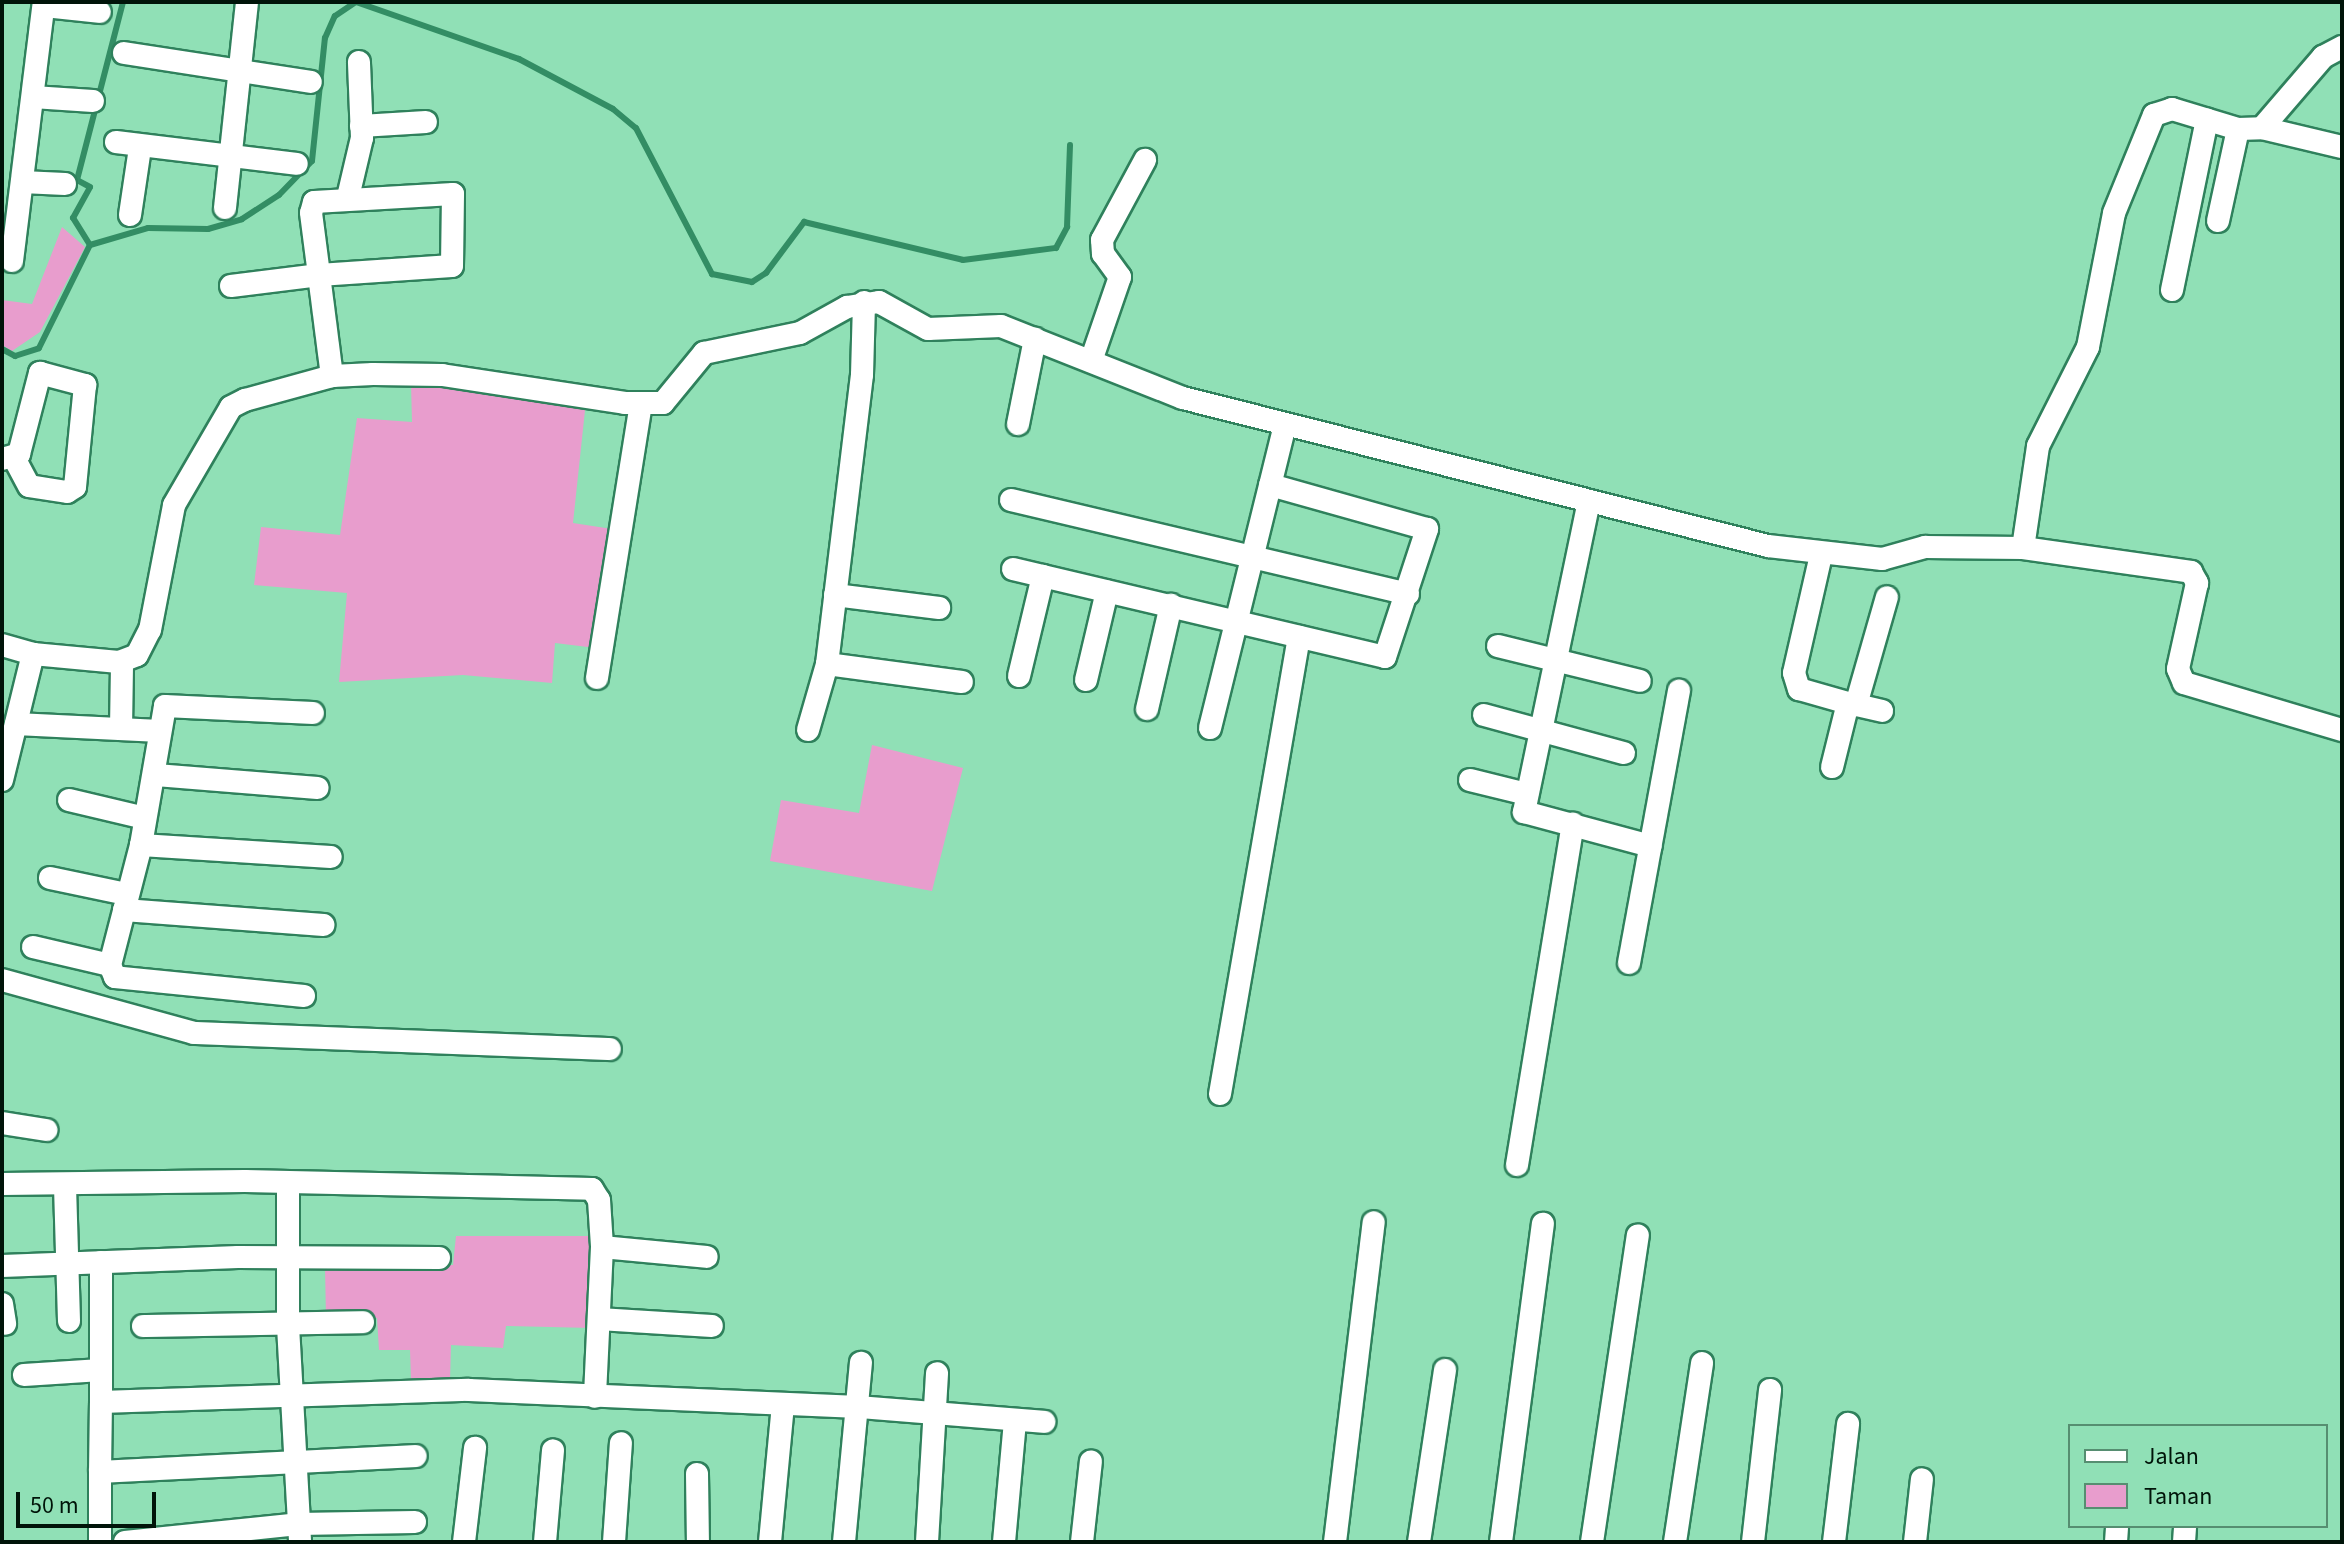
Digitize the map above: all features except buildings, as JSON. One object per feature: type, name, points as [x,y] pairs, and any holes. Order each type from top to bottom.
[{"type":"street","points":[[225,208],[247,2]]},
{"type":"street","points":[[12,261],[44,4],[100,12]]},
{"type":"street","points":[[2262,128],[2323,57],[2342,47]]},
{"type":"street","points":[[124,53],[311,82]]},
{"type":"street","points":[[348,197],[361,126],[359,62]]},
{"type":"street","points":[[33,97],[93,101]]},
{"type":"street","points":[[2023,548],[2038,446],[2094,329],[2121,190],[2157,111],[2238,129],[2262,128],[2342,147]]},
{"type":"street","points":[[2172,290],[2207,120]]},
{"type":"street","points":[[361,126],[426,122]]},
{"type":"street","points":[[2218,221],[2238,129]]},
{"type":"street","points":[[116,142],[140,148],[231,154],[297,164]]},
{"type":"street","points":[[130,215],[140,148]]},
{"type":"street","points":[[1091,361],[1120,277],[1103,254],[1102,240],[1145,160]]},
{"type":"street","points":[[22,182],[65,184]]},
{"type":"street","points":[[231,286],[319,275],[455,263],[453,194],[348,197],[314,202],[319,275],[332,376]]},
{"type":"street","points":[[2,645],[33,654],[122,662],[137,655],[150,630],[174,505],[231,407],[332,376],[442,375],[641,403],[663,403],[704,353],[800,333],[864,302],[892,306],[928,329],[978,324],[1035,339],[1183,398],[1285,425],[1821,555],[1882,559],[1925,547],[2023,548],[2196,575],[2178,669],[2184,683],[2342,730]]},
{"type":"street","points":[[808,730],[827,664],[862,375],[864,302]]},
{"type":"street","points":[[1018,424],[1035,339]]},
{"type":"street","points":[[40,373],[85,385],[75,487],[67,492],[29,486],[8,458],[40,373]]},
{"type":"street","points":[[597,678],[641,403]]},
{"type":"street","points":[[1210,728],[1285,425]]},
{"type":"street","points":[[1013,569],[1385,657],[1426,540],[1420,523],[1270,485]]},
{"type":"street","points":[[1011,500],[1253,554],[1408,594]]},
{"type":"street","points":[[1589,501],[1524,812],[1651,846]]},
{"type":"street","points":[[1821,555],[1795,682],[1799,689],[1882,711]]},
{"type":"street","points":[[1019,676],[1043,576]]},
{"type":"street","points":[[1086,680],[1107,591]]},
{"type":"street","points":[[835,595],[939,608]]},
{"type":"street","points":[[1832,767],[1887,597]]},
{"type":"street","points":[[1147,709],[1171,605]]},
{"type":"street","points":[[1220,1094],[1299,637]]},
{"type":"street","points":[[1498,646],[1556,657],[1640,681]]},
{"type":"street","points":[[2,777],[33,654]]},
{"type":"street","points":[[121,729],[122,662]]},
{"type":"street","points":[[827,664],[962,682]]},
{"type":"street","points":[[1629,963],[1679,691]]},
{"type":"street","points":[[304,996],[115,977],[110,965],[141,845],[156,775],[160,731],[169,704],[313,713]]},
{"type":"street","points":[[1484,715],[1624,753]]},
{"type":"street","points":[[16,724],[160,731]]},
{"type":"street","points":[[156,775],[317,788]]},
{"type":"street","points":[[1470,780],[1527,794]]},
{"type":"street","points":[[69,800],[145,818]]},
{"type":"street","points":[[1517,1165],[1573,824]]},
{"type":"street","points":[[141,845],[331,857]]},
{"type":"street","points":[[50,878],[125,902],[323,925]]},
{"type":"street","points":[[33,947],[110,965]]},
{"type":"street","points":[[2,980],[194,1033],[610,1049]]},
{"type":"street","points":[[2,1123],[46,1130]]},
{"type":"street","points":[[2,1184],[592,1189],[599,1200],[602,1247],[595,1397]]},
{"type":"street","points":[[288,1185],[288,1326],[299,1533]]},
{"type":"street","points":[[65,1186],[69,1321]]},
{"type":"street","points":[[1335,1542],[1374,1222]]},
{"type":"street","points":[[1501,1542],[1543,1224]]},
{"type":"street","points":[[1592,1542],[1638,1235]]},
{"type":"street","points":[[602,1247],[707,1257]]},
{"type":"street","points":[[2,1266],[286,1257],[439,1258]]},
{"type":"street","points":[[100,1542],[101,1262]]},
{"type":"street","points":[[599,1319],[712,1326]]},
{"type":"street","points":[[143,1326],[288,1326],[363,1322]]},
{"type":"street","points":[[844,1542],[861,1363]]},
{"type":"street","points":[[1675,1542],[1702,1363]]},
{"type":"street","points":[[24,1375],[101,1370]]},
{"type":"street","points":[[1419,1542],[1445,1370]]},
{"type":"street","points":[[927,1542],[937,1373]]},
{"type":"street","points":[[101,1402],[469,1390],[859,1407],[1044,1422]]},
{"type":"street","points":[[1753,1542],[1770,1390]]},
{"type":"street","points":[[770,1542],[783,1405]]},
{"type":"street","points":[[1004,1542],[1015,1420]]},
{"type":"street","points":[[1834,1542],[1848,1424]]},
{"type":"street","points":[[614,1542],[621,1443]]},
{"type":"street","points":[[464,1542],[475,1448]]},
{"type":"street","points":[[545,1542],[553,1450]]},
{"type":"street","points":[[100,1472],[416,1456]]},
{"type":"street","points":[[1082,1542],[1091,1461]]},
{"type":"street","points":[[697,1474],[698,1542]]},
{"type":"street","points":[[1915,1542],[1922,1479]]},
{"type":"street","points":[[125,1542],[299,1533],[415,1522]]},
{"type":"green space","points":[[62,227],[85,247],[40,332],[12,351],[2,345],[2,300],[32,304]]},
{"type":"green space","points":[[411,384],[586,401],[573,523],[612,529],[596,648],[555,643],[552,683],[463,675],[339,682],[347,593],[254,585],[261,527],[340,535],[357,418],[412,422]]},
{"type":"green space","points":[[872,745],[963,768],[932,891],[770,861],[781,800],[859,813]]},
{"type":"green space","points":[[456,1236],[592,1236],[592,1328],[506,1326],[503,1348],[451,1345],[450,1381],[411,1380],[410,1350],[379,1350],[377,1318],[326,1319],[325,1266],[453,1265]]},
{"type":"waterway","points":[[90,245],[73,218],[90,187],[77,180],[123,2]]},
{"type":"waterway","points":[[356,2],[519,59],[613,109],[636,128],[712,274],[752,282],[766,273],[804,222],[963,260],[1056,248],[1067,227],[1070,145]]},
{"type":"waterway","points":[[2,349],[15,356],[39,348],[90,245],[148,228],[208,229],[242,219],[279,195],[312,161],[325,38],[335,16],[356,2]]}]
